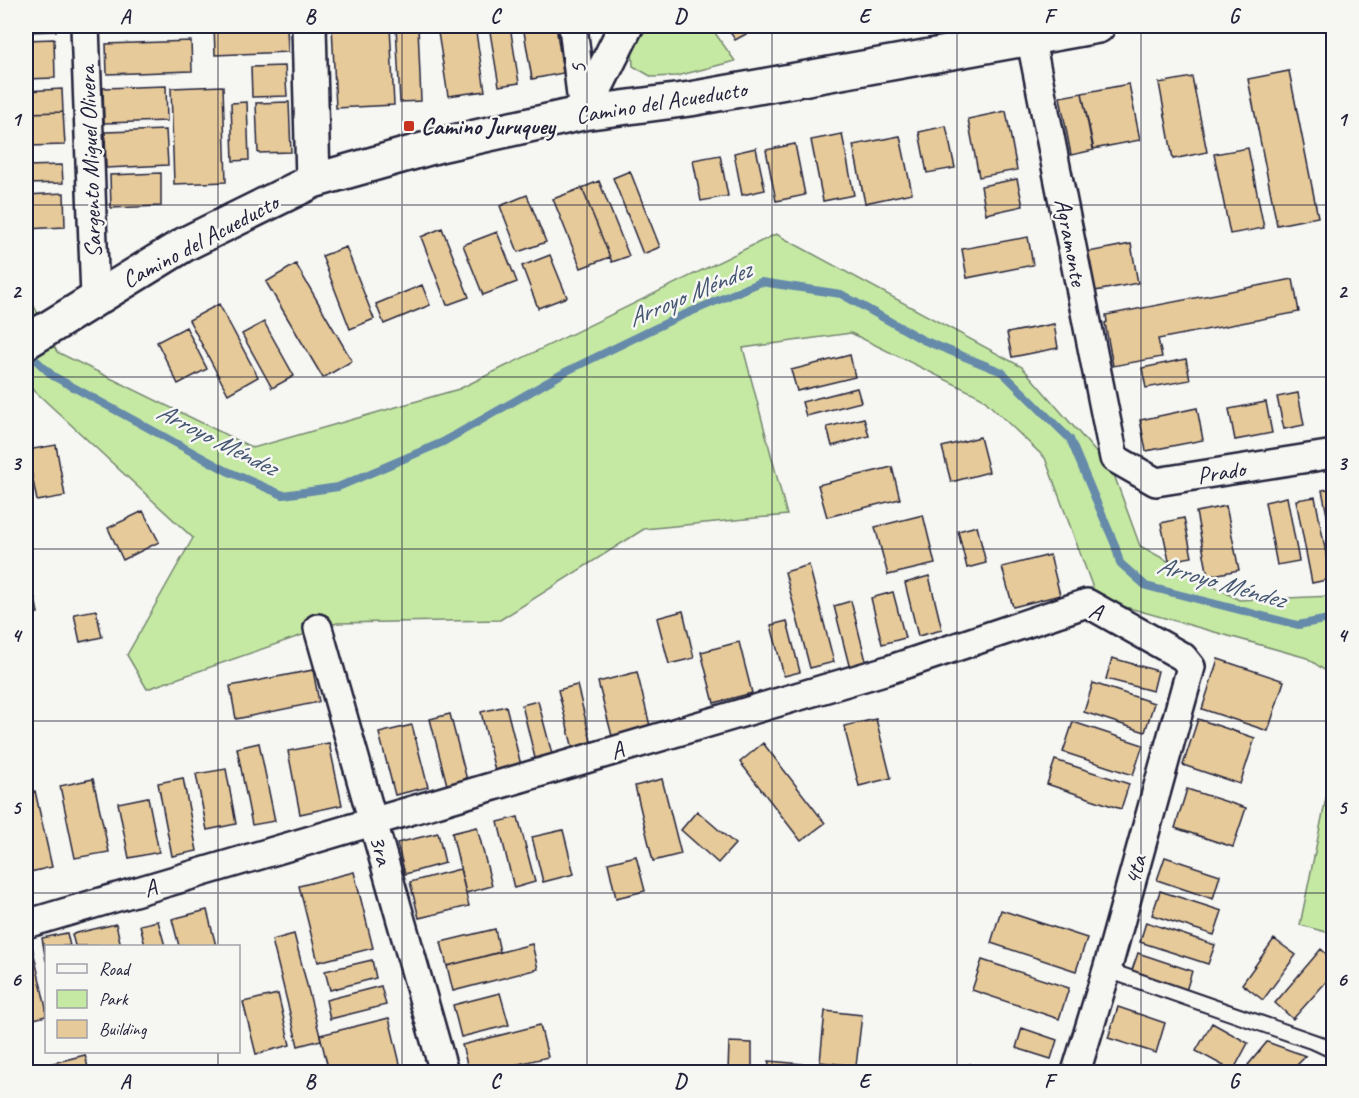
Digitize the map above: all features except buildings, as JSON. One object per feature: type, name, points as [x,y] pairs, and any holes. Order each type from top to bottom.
[{"type":"main road","points":[[309,26],[313,181]]},
{"type":"main road","points":[[583,113],[626,26]]},
{"type":"main road","name":"Camino del Acueducto","points":[[37,335],[185,244],[313,181],[440,145],[583,113],[690,99],[1029,32],[1098,26]]},
{"type":"street","name":"Sargento Miguel Olivera","points":[[85,26],[95,298]]},
{"type":"street","name":"5","points":[[573,26],[583,113]]},
{"type":"street","name":"Agramonte","points":[[1029,32],[1114,458]]},
{"type":"street","name":"Prado","points":[[1114,458],[1156,482],[1334,454]]},
{"type":"street","name":"A","points":[[26,924],[891,669],[1087,603],[1183,657],[1191,668]]},
{"type":"street","name":"3ra","points":[[318,628],[444,1072]]},
{"type":"street","name":"4ta","points":[[1076,1072],[1107,970],[1191,668]]},
{"type":"lane","points":[[1107,970],[1317,1043],[1334,1051]]},
{"type":"green space","points":[[649,26],[710,26],[735,61],[677,76],[652,77],[633,66],[632,49]]},
{"type":"green space","points":[[776,234],[1022,367],[1113,472],[1140,546],[1239,600],[1333,596],[1333,676],[1307,658],[1097,599],[1045,458],[981,397],[851,333],[743,348],[787,515],[644,529],[500,620],[337,623],[147,689],[127,655],[193,538],[26,383],[26,290],[57,352],[253,448],[459,389]]},
{"type":"green space","points":[[1333,764],[1334,934],[1300,925]]},
{"type":"waterway","name":"Arroyo Méndez","points":[[26,351],[53,376],[227,471],[283,495],[338,487],[443,442],[567,371],[674,319],[761,282],[841,294],[923,340],[1002,372],[1070,439],[1115,545],[1120,563],[1146,586],[1298,625],[1334,618]]},
{"type":"place","name":"Camino Juruquey","points":[[409,126]]}]
